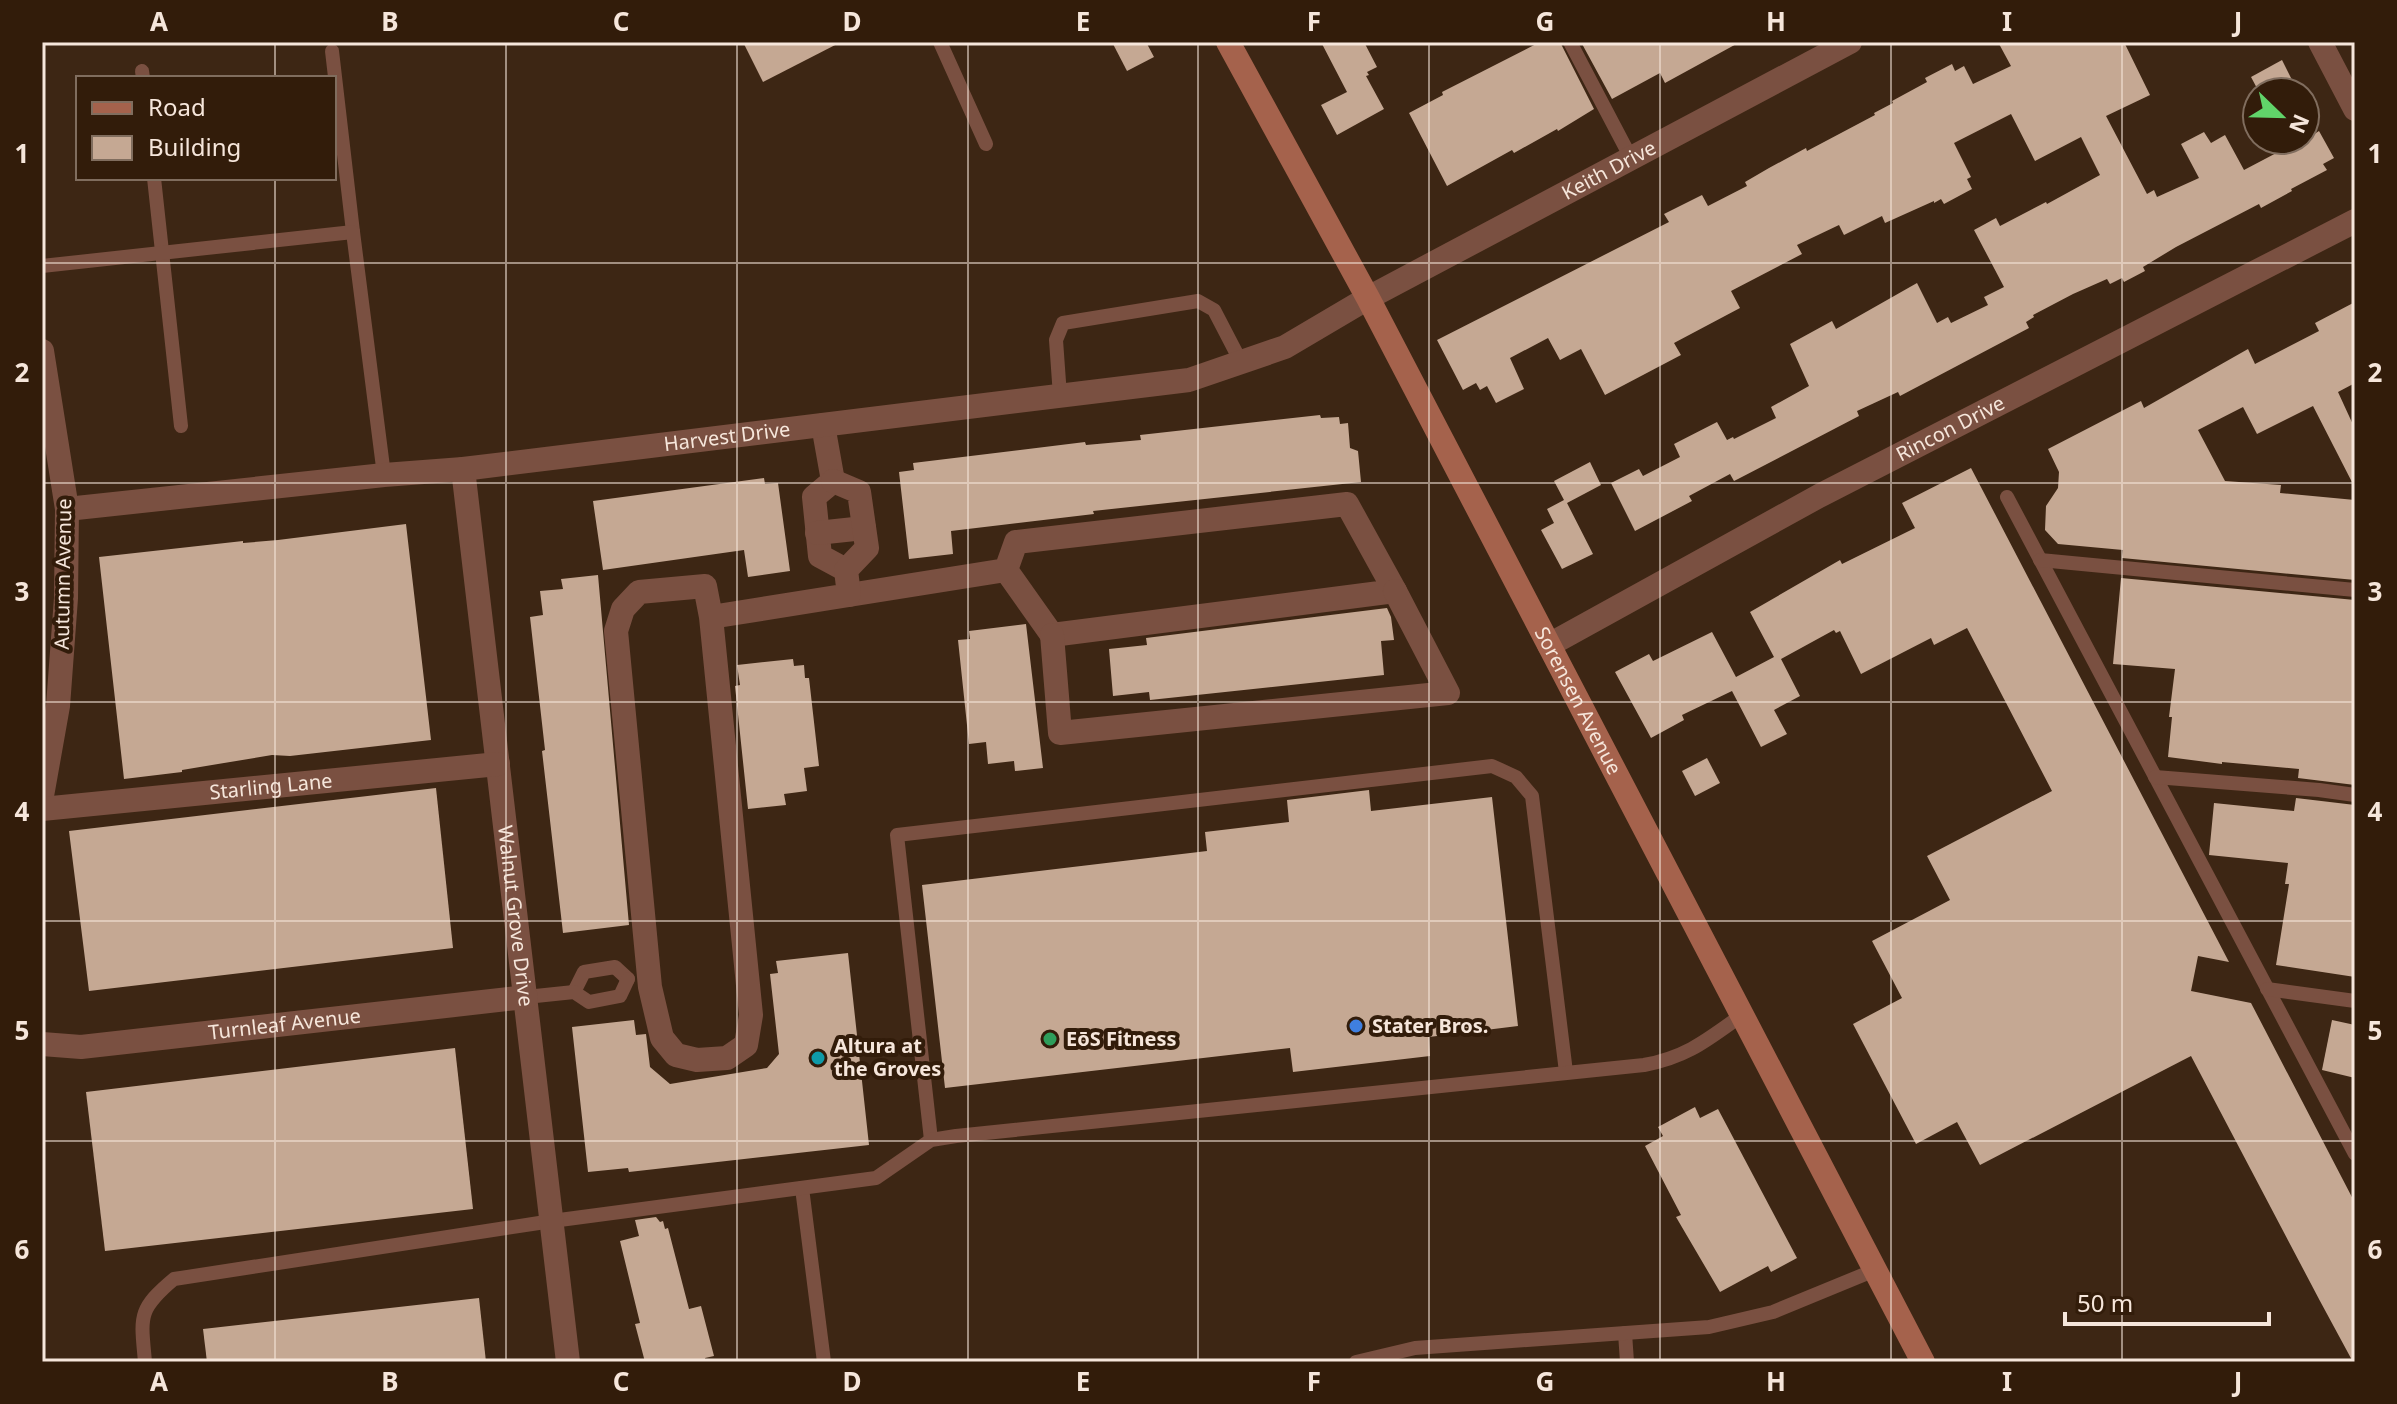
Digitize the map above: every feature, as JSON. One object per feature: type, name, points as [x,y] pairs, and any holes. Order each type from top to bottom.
[{"type":"street","name":"Sorensen Avenue","points":[[1228,42],[1368,298],[1923,1362]]},
{"type":"street","name":"Keith Drive","points":[[1368,298],[1850,42]]},
{"type":"street","points":[[2320,42],[2355,109]]},
{"type":"street","name":"Rincon Drive","points":[[1549,645],[1819,496],[2355,221]]},
{"type":"street","name":"Harvest Drive","points":[[67,509],[463,469],[1189,380],[1285,347],[1368,298]]},
{"type":"street","name":"Autumn Avenue","points":[[42,351],[46,406],[67,509],[66,598],[58,706],[42,796]]},
{"type":"street","points":[[823,425],[833,481]]},
{"type":"street","name":"Walnut Grove Drive","points":[[463,469],[568,1362]]},
{"type":"street","points":[[833,481],[859,492],[867,548],[848,583]]},
{"type":"street","points":[[833,481],[814,497],[820,556],[848,583]]},
{"type":"street","points":[[1347,504],[1448,693],[1060,733],[1052,635],[1006,570],[1016,542],[1347,504]]},
{"type":"street","points":[[817,533],[864,528]]},
{"type":"street","points":[[711,617],[848,583],[1006,570]]},
{"type":"street","points":[[705,586],[711,617],[751,1015],[746,1045],[727,1058],[697,1060],[676,1055],[662,1038],[638,976],[616,631],[623,609],[639,592],[705,586]]},
{"type":"street","points":[[1052,635],[1395,591]]},
{"type":"street","name":"Starling Lane","points":[[42,809],[498,764]]},
{"type":"street","name":"Turnleaf Avenue","points":[[42,1044],[81,1047],[526,997]]},
{"type":"lane","points":[[940,42],[986,144]]},
{"type":"lane","points":[[1570,42],[1631,158]]},
{"type":"lane","points":[[332,51],[335,76]]},
{"type":"lane","points":[[336,85],[384,475]]},
{"type":"lane","points":[[154,180],[181,426]]},
{"type":"lane","points":[[42,266],[353,232]]},
{"type":"lane","points":[[1060,396],[1056,340],[1063,323],[1198,301],[1214,310],[1241,362]]},
{"type":"lane","points":[[2007,497],[2355,1154]]},
{"type":"lane","points":[[2040,560],[2355,590]]},
{"type":"lane","points":[[931,1140],[897,835],[1492,766],[1516,777],[1532,796],[1566,1072]]},
{"type":"lane","points":[[2155,777],[2355,795]]},
{"type":"lane","points":[[526,997],[574,992],[589,1002],[620,996],[638,976],[615,967],[584,972],[574,992]]},
{"type":"lane","points":[[2267,989],[2355,1001]]},
{"type":"lane","points":[[145,1362],[141,1320],[153,1296],[174,1279],[552,1221],[876,1178],[931,1140],[992,1131],[1644,1065],[1672,1060],[1704,1043],[1742,1015]]},
{"type":"lane","points":[[802,1188],[824,1362]]},
{"type":"lane","points":[[1356,1362],[1415,1348],[1709,1327],[1773,1312],[1875,1270]]},
{"type":"lane","points":[[1625,1333],[1627,1362]]},
{"type":"lane","points":[[1464,1345],[1466,1362]]},
{"type":"building","points":[[743,42],[841,42],[763,82]]},
{"type":"building","points":[[1112,42],[1146,42],[1154,57],[1127,71]]},
{"type":"building","points":[[1321,42],[1364,42],[1377,67],[1367,72],[1369,75],[1366,76],[1384,109],[1337,135],[1321,105],[1347,92]]},
{"type":"building","points":[[1540,42],[1560,42],[1594,109],[1558,131],[1514,153],[1512,150],[1447,186],[1409,113],[1443,95],[1442,92]]},
{"type":"building","points":[[1581,42],[1740,42],[1665,83],[1660,73],[1612,99]]},
{"type":"building","points":[[1998,42],[2124,42],[2150,95],[2106,116],[2147,194],[2154,190],[2157,197],[2199,178],[2181,144],[2204,132],[2211,143],[2225,135],[2244,170],[2271,156],[2321,156],[2321,135],[2334,158],[2323,164],[2327,170],[2292,191],[2261,208],[2259,204],[2176,247],[2143,267],[2145,271],[2124,282],[2122,278],[2110,284],[2107,279],[2073,294],[2033,315],[2026,322],[2029,328],[1900,396],[1898,392],[1857,411],[1859,416],[1734,481],[1730,474],[1689,496],[1692,501],[1635,531],[1611,483],[1639,469],[1643,476],[1680,457],[1674,444],[1717,422],[1727,440],[1776,418],[1771,407],[1809,386],[1790,344],[1832,321],[1836,329],[1917,283],[1937,323],[1948,317],[1951,323],[1988,305],[1984,297],[2004,287],[1974,230],[1996,218],[2000,226],[2100,175],[2081,137],[2035,161],[2011,114],[1954,143],[1971,177],[1967,179],[1972,189],[1944,204],[1941,199],[1934,201],[1885,223],[1882,216],[1844,235],[1839,225],[1797,245],[1802,254],[1731,291],[1740,308],[1674,343],[1681,355],[1605,395],[1581,349],[1560,360],[1548,338],[1510,358],[1524,389],[1496,403],[1487,386],[1480,390],[1476,383],[1463,390],[1437,340],[1669,222],[1664,214],[1702,195],[1708,206],[1747,186],[1745,182],[1875,115],[1892,101],[1927,82],[1925,78],[1952,64],[1955,71],[1964,66],[1973,84],[2011,66]]},
{"type":"building","points":[[2282,60],[2290,76],[2253,76]]},
{"type":"building","points":[[2355,302],[2355,383],[2338,392],[2355,429],[2355,488],[2313,406],[2257,434],[2243,407],[2198,430],[2225,481],[2281,485],[2280,493],[2355,500],[2355,580],[2122,558],[2123,550],[2058,544],[2045,530],[2046,506],[2058,488],[2059,472],[2048,449],[2141,401],[2144,408],[2248,349],[2255,364],[2319,331],[2315,323]]},
{"type":"building","points":[[1320,415],[1321,418],[1339,417],[1340,424],[1348,423],[1350,448],[1358,451],[1361,482],[1093,511],[1094,514],[951,531],[953,554],[909,559],[899,472],[914,470],[913,463],[1085,442],[1086,445],[1141,440],[1140,435]]},
{"type":"building","points":[[1590,462],[1601,485],[1567,503],[1593,554],[1562,569],[1541,530],[1554,523],[1547,509],[1564,500],[1554,481]]},
{"type":"building","points":[[1971,468],[2229,962],[2198,956],[2191,991],[2251,1003],[2355,1203],[2355,1362],[2191,1056],[1980,1165],[1957,1122],[1916,1144],[1853,1024],[1902,998],[1872,941],[1950,900],[1927,856],[2052,791],[1967,628],[1934,645],[1931,638],[1861,674],[1840,631],[1836,633],[1834,630],[1781,659],[1800,696],[1774,710],[1787,734],[1761,747],[1732,691],[1682,715],[1684,720],[1651,738],[1615,672],[1649,654],[1653,661],[1712,632],[1736,677],[1774,657],[1750,612],[1840,560],[1842,564],[1915,528],[1902,503]]},
{"type":"building","points":[[764,478],[765,484],[778,483],[790,571],[748,577],[744,550],[603,570],[593,501]]},
{"type":"building","points":[[406,524],[431,740],[290,756],[272,755],[124,779],[99,557]]},
{"type":"building","points":[[598,575],[629,925],[563,933],[530,617],[543,615],[540,591],[563,589],[561,579]]},
{"type":"building","points":[[2121,578],[2355,600],[2355,785],[2298,778],[2299,769],[2168,757],[2175,669],[2113,664]]},
{"type":"building","points":[[1387,608],[1394,640],[1381,641],[1384,675],[1150,700],[1149,692],[1113,696],[1109,649],[1147,645],[1146,638]]},
{"type":"building","points":[[1026,624],[1043,768],[1015,771],[1014,761],[988,764],[986,742],[969,744],[958,640],[970,639],[969,631]]},
{"type":"building","points":[[793,659],[794,666],[804,665],[805,678],[809,678],[819,766],[804,768],[807,791],[784,794],[786,805],[748,809],[735,686],[740,685],[737,665]]},
{"type":"building","points":[[1707,758],[1720,783],[1695,796],[1682,771]]},
{"type":"building","points":[[436,788],[453,948],[89,991],[69,831]]},
{"type":"building","points":[[1369,790],[1371,811],[1492,797],[1518,1026],[1429,1037],[1430,1056],[1293,1072],[1290,1048],[945,1088],[922,885],[1207,851],[1205,832],[1289,822],[1287,800]]},
{"type":"building","points":[[2296,798],[2355,805],[2355,977],[2276,965],[2289,884],[2285,884],[2288,863],[2209,855],[2214,803],[2294,811]]},
{"type":"building","name":"Altura at the Groves","points":[[848,953],[869,1145],[629,1172],[628,1168],[588,1172],[572,1027],[634,1020],[636,1035],[646,1034],[650,1067],[670,1084],[767,1068],[779,1054],[770,974],[778,973],[776,961]]},
{"type":"building","points":[[2332,1020],[2355,1025],[2355,1078],[2322,1070]]},
{"type":"building","points":[[455,1048],[473,1209],[105,1251],[86,1092]]},
{"type":"building","points":[[1695,1107],[1700,1118],[1718,1109],[1797,1258],[1771,1272],[1768,1266],[1720,1292],[1676,1217],[1681,1215],[1645,1146],[1663,1136],[1658,1127]]},
{"type":"building","points":[[656,1217],[663,1221],[665,1229],[668,1228],[689,1309],[701,1306],[714,1356],[705,1358],[706,1362],[645,1362],[635,1324],[640,1323],[620,1241],[639,1236],[635,1220]]},
{"type":"building","points":[[479,1298],[486,1362],[207,1362],[203,1329]]},
{"type":"place","name":"Stater Bros.","points":[[1356,1026]]},
{"type":"place","name":"EōS Fitness","points":[[1050,1039]]},
{"type":"place","name":"Altura at the Groves","points":[[818,1058]]}]
